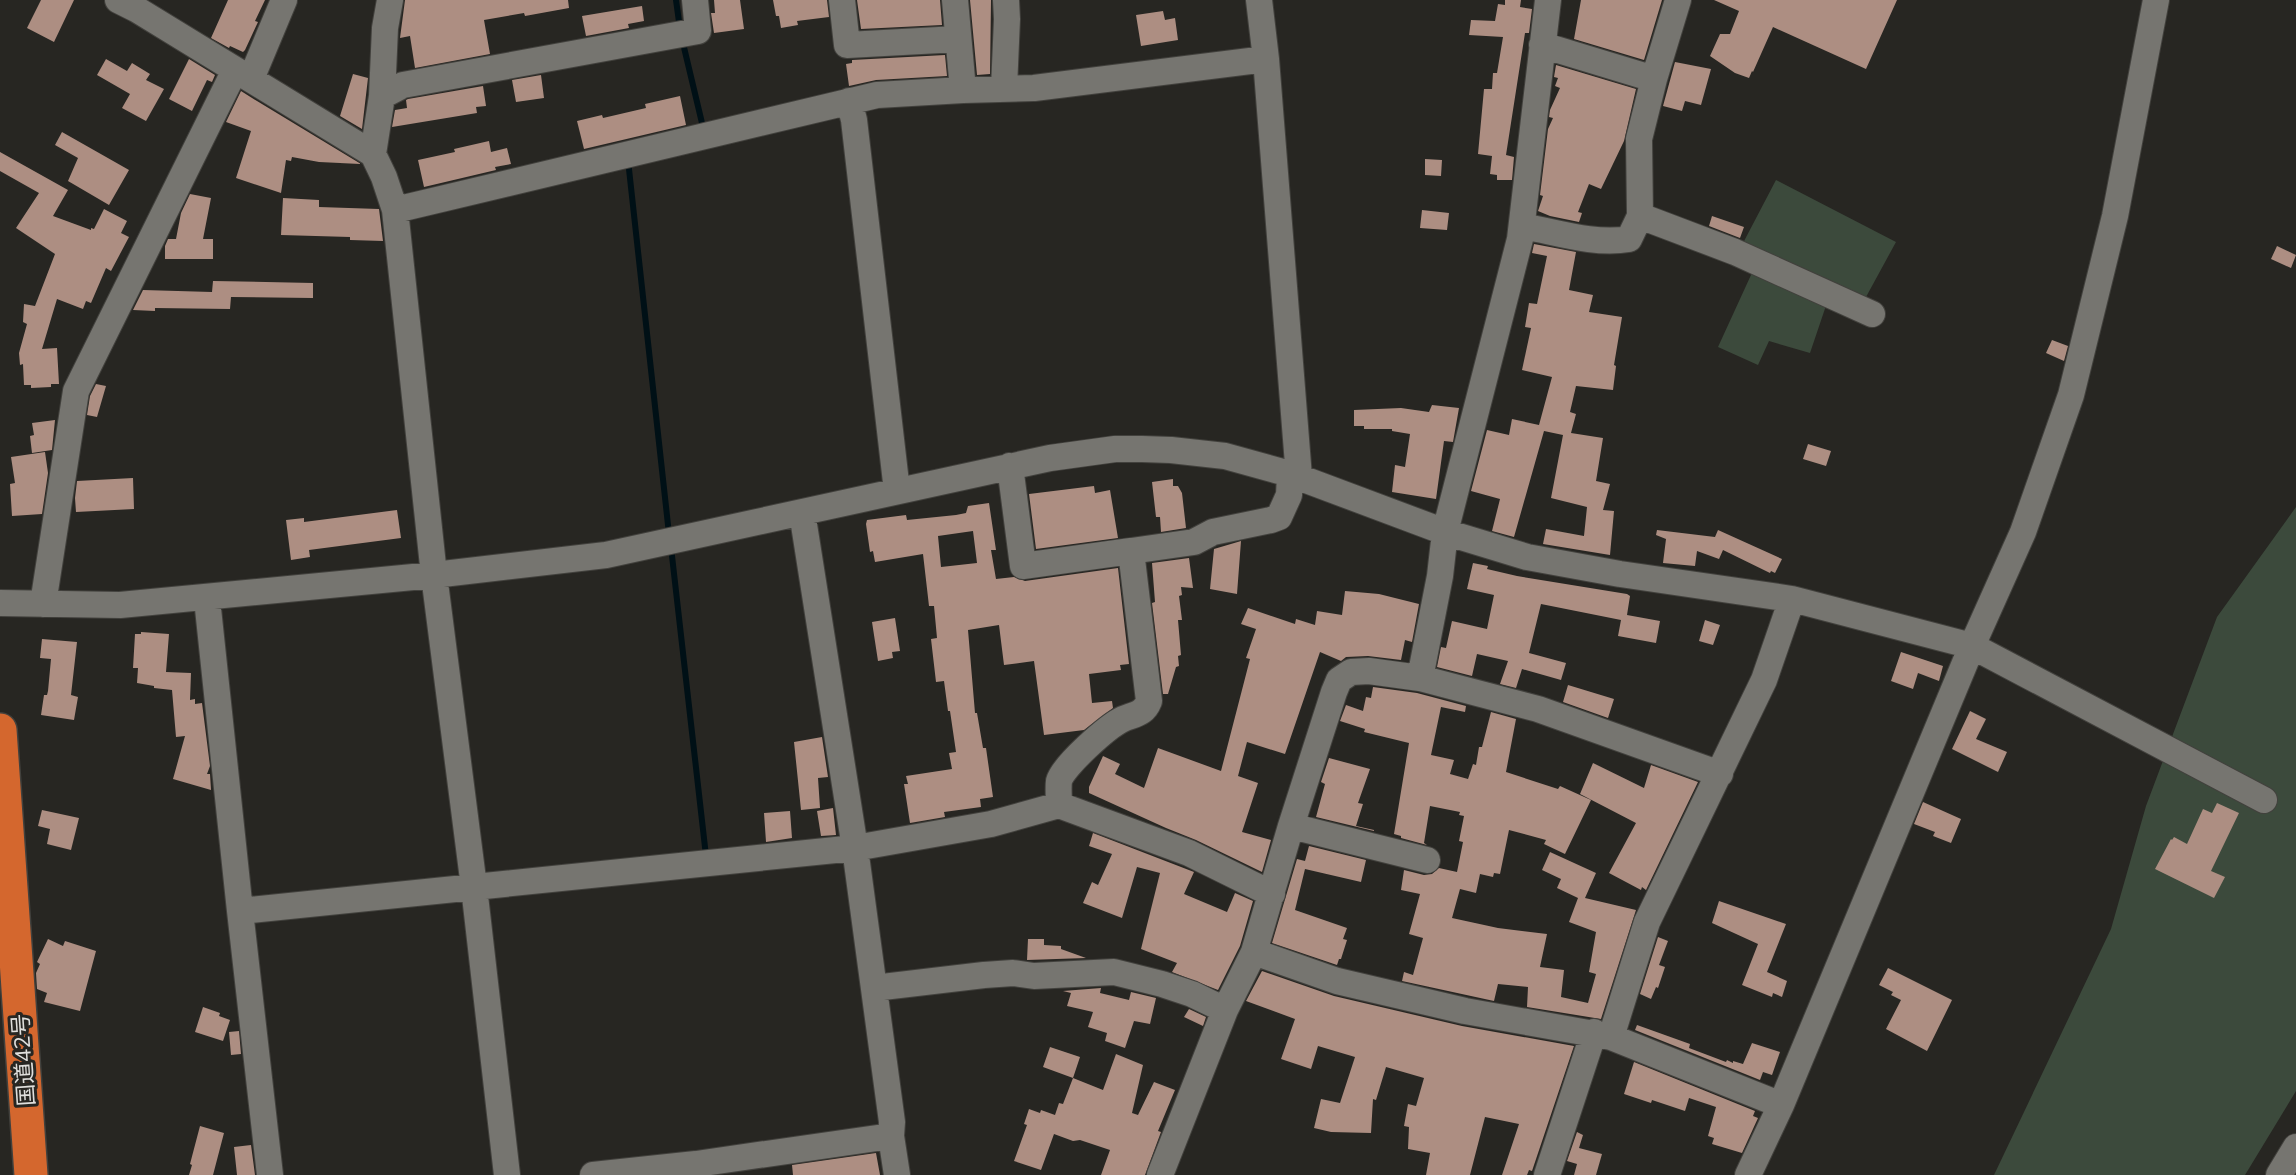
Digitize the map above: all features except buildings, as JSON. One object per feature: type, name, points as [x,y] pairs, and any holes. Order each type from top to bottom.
[{"type":"highway","name":"国道42号","points":[[0,730],[31,1175]]},
{"type":"street","points":[[118,0],[373,154],[384,177],[394,210],[434,575],[474,886],[507,1175]]},
{"type":"street","points":[[42,604],[76,391],[284,0]]},
{"type":"street","points":[[373,154],[382,96],[385,28],[390,0]]},
{"type":"street","points":[[382,96],[403,85],[686,34],[695,0]]},
{"type":"street","points":[[842,0],[847,45],[958,39]]},
{"type":"street","points":[[956,0],[963,90]]},
{"type":"street","points":[[1006,0],[1016,88]]},
{"type":"street","points":[[1010,466],[1023,566],[1194,542],[1213,532],[1279,517],[1295,475],[1266,59],[1259,0]]},
{"type":"street","points":[[1420,678],[1440,576],[1445,532],[1520,239],[1548,0]]},
{"type":"street","points":[[1522,226],[1590,239],[1629,239],[1640,216],[1642,204],[1639,139],[1678,0]]},
{"type":"street","points":[[1748,1175],[1781,1105],[1972,646],[2023,532],[2072,395],[2115,216],[2156,0]]},
{"type":"street","points":[[1542,45],[1654,79]]},
{"type":"street","points":[[394,210],[852,110],[877,95],[1016,88],[1266,59]]},
{"type":"street","points":[[852,110],[897,491]]},
{"type":"street","points":[[1640,216],[1734,252],[1872,314]]},
{"type":"street","points":[[0,603],[120,605],[434,575],[606,555],[1069,454],[1142,449],[1171,450],[1225,456],[1295,475],[1445,532],[1497,549],[1562,564],[1792,599],[1972,646],[2264,800]]},
{"type":"street","points":[[802,512],[855,848],[897,1175]]},
{"type":"street","points":[[1059,805],[1059,780],[1076,757],[1108,728],[1146,708],[1149,701],[1131,551]]},
{"type":"street","points":[[207,598],[270,1175]]},
{"type":"street","points":[[1547,1175],[1647,922],[1764,680],[1792,599]]},
{"type":"street","points":[[1160,1175],[1225,1010],[1254,952],[1291,826],[1339,680],[1351,672],[1369,671],[1420,678],[1538,709],[1720,774]]},
{"type":"street","points":[[240,911],[855,848],[991,824],[1059,805],[1189,853],[1272,894]]},
{"type":"street","points":[[1291,826],[1427,861]]},
{"type":"street","points":[[1254,952],[1337,981],[1453,1008],[1603,1035],[1781,1105]]},
{"type":"street","points":[[874,988],[1013,973],[1034,976],[1114,972],[1192,994],[1225,1010]]},
{"type":"street","points":[[592,1175],[696,1169],[891,1136]]},
{"type":"street","points":[[2279,1175],[2296,1147]]},
{"type":"green space","points":[[1776,180],[1896,242],[1866,297],[1833,285],[1810,353],[1769,341],[1758,365],[1718,347],[1762,251],[1742,245]]},
{"type":"green space","points":[[2296,507],[2296,1091],[2245,1175],[1994,1175],[2111,929],[2146,806],[2217,617]]},
{"type":"waterway","points":[[676,0],[680,29]]},
{"type":"waterway","points":[[682,39],[702,123]]},
{"type":"waterway","points":[[628,160],[669,534]]},
{"type":"waterway","points":[[671,547],[706,856]]}]
